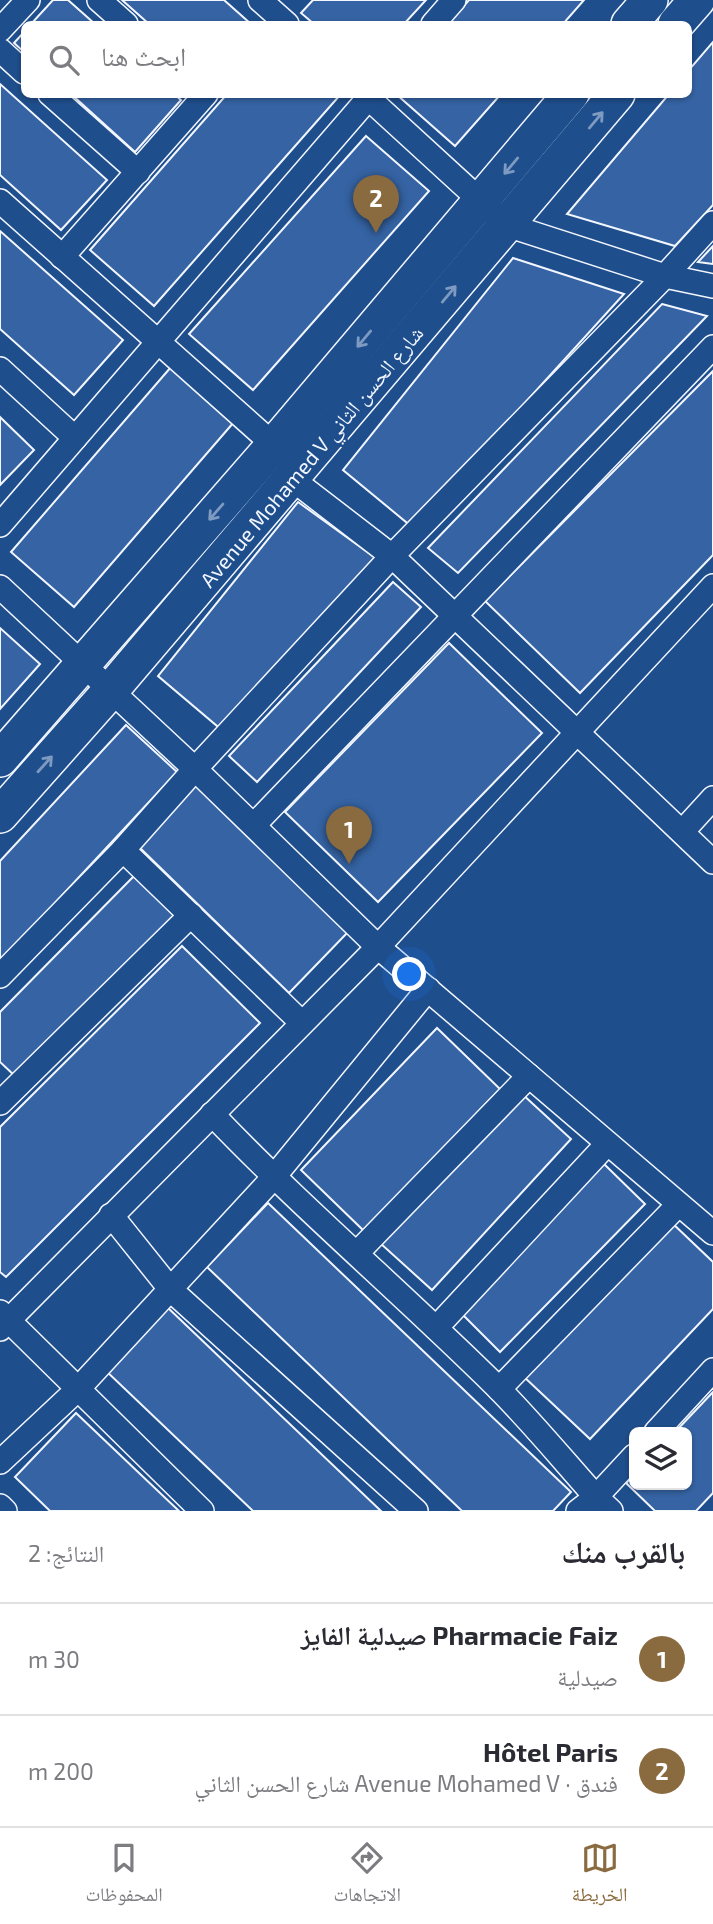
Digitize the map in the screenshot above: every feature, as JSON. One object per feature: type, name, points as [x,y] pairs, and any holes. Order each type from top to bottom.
[{"type":"main road","points":[[632,21],[650,0]]},
{"type":"main road","name":"Avenue Mohamed V شارع الحسن الثاني","points":[[0,760],[274,445],[568,98]]},
{"type":"main road","name":"Avenue Mohamed V شارع الحسن الثاني","points":[[0,815],[292,479],[614,98]]},
{"type":"street","points":[[0,30],[28,0]]},
{"type":"street","points":[[99,0],[123,21]]},
{"type":"street","points":[[436,21],[454,0]]},
{"type":"street","points":[[0,50],[21,69]]},
{"type":"street","points":[[55,98],[138,172]]},
{"type":"street","points":[[62,257],[203,98]]},
{"type":"street","points":[[0,525],[366,98]]},
{"type":"street","points":[[370,98],[507,225],[665,276],[713,286]]},
{"type":"street","points":[[0,201],[274,445]]},
{"type":"street","points":[[0,976],[123,850],[392,556],[665,276],[713,223]]},
{"type":"street","points":[[254,825],[713,346]]},
{"type":"street","points":[[0,369],[75,438]]},
{"type":"street","points":[[292,479],[392,556],[713,862]]},
{"type":"street","points":[[202,1511],[78,1389],[2,1320],[111,1216],[378,947],[713,586]]},
{"type":"street","points":[[0,587],[254,825],[378,947],[713,1233]]},
{"type":"street","points":[[682,832],[713,798]]},
{"type":"street","points":[[123,850],[302,1023]]},
{"type":"street","points":[[4,1091],[191,915]]},
{"type":"street","points":[[0,1462],[78,1389],[273,1178],[428,989]]},
{"type":"street","points":[[357,1253],[529,1076]]},
{"type":"street","points":[[212,1114],[273,1178],[357,1253],[499,1389],[595,1506],[629,1462]]},
{"type":"street","points":[[436,1328],[607,1144]]},
{"type":"street","points":[[499,1389],[678,1205]]},
{"type":"street","points":[[111,1216],[170,1290],[416,1511]]},
{"type":"street","points":[[661,1427],[713,1370]]},
{"type":"street","points":[[0,1506],[5,1511]]},
{"type":"building","points":[[53,0],[68,0],[92,21],[34,21]]},
{"type":"building","points":[[122,0],[224,0],[248,21],[146,21]]},
{"type":"building","points":[[313,0],[426,0],[407,21],[310,21],[301,13]]},
{"type":"building","points":[[469,0],[584,0],[566,21],[451,21]]},
{"type":"building","points":[[21,35],[21,49],[14,43]]},
{"type":"building","points":[[713,42],[713,205],[675,246],[567,214],[666,98],[692,98],[692,66]]},
{"type":"building","points":[[0,84],[107,180],[61,230],[0,175]]},
{"type":"building","points":[[75,98],[181,100],[135,152]]},
{"type":"building","points":[[223,98],[337,98],[154,306],[90,250]]},
{"type":"building","points":[[401,98],[497,98],[455,146]]},
{"type":"building","points":[[366,136],[429,191],[253,390],[189,334]]},
{"type":"building","points":[[0,231],[123,340],[74,395],[0,329]]},
{"type":"building","points":[[713,246],[713,264],[698,262]]},
{"type":"building","points":[[513,258],[624,294],[412,527],[343,470]]},
{"type":"building","points":[[662,304],[707,316],[458,573],[428,548]]},
{"type":"building","points":[[171,367],[234,422],[74,607],[11,552]]},
{"type":"building","points":[[713,371],[713,555],[580,693],[485,601]]},
{"type":"building","points":[[0,417],[34,450],[0,485]]},
{"type":"building","points":[[298,502],[377,559],[223,731],[158,676]]},
{"type":"building","points":[[393,582],[421,607],[257,782],[229,756]]},
{"type":"building","points":[[0,628],[40,664],[0,709]]},
{"type":"building","points":[[449,643],[542,733],[378,902],[285,812]]},
{"type":"building","points":[[126,725],[177,772],[0,962],[0,861]]},
{"type":"building","points":[[197,783],[349,931],[289,993],[137,845]]},
{"type":"building","points":[[135,875],[175,914],[16,1077],[0,1062],[0,1012]]},
{"type":"building","points":[[182,946],[260,1023],[6,1277],[0,1272],[0,1127]]},
{"type":"building","points":[[437,1028],[500,1089],[364,1231],[301,1170]]},
{"type":"building","points":[[520,1092],[571,1139],[432,1290],[380,1243]]},
{"type":"building","points":[[602,1162],[645,1204],[500,1352],[458,1310]]},
{"type":"building","points":[[268,1203],[571,1492],[553,1511],[462,1511],[207,1267]]},
{"type":"building","points":[[670,1221],[713,1262],[713,1309],[590,1439],[523,1376]]},
{"type":"building","points":[[165,1305],[381,1511],[253,1511],[104,1369]]},
{"type":"building","points":[[713,1392],[713,1493],[696,1511],[655,1511],[633,1490],[692,1490],[692,1427],[680,1427]]},
{"type":"building","points":[[76,1413],[179,1511],[50,1511],[15,1477]]},
{"type":"place","name":"Hôtel Paris","points":[[376,233]]},
{"type":"place","name":"Pharmacie Faiz صيدلية الفايز","points":[[349,864]]}]
